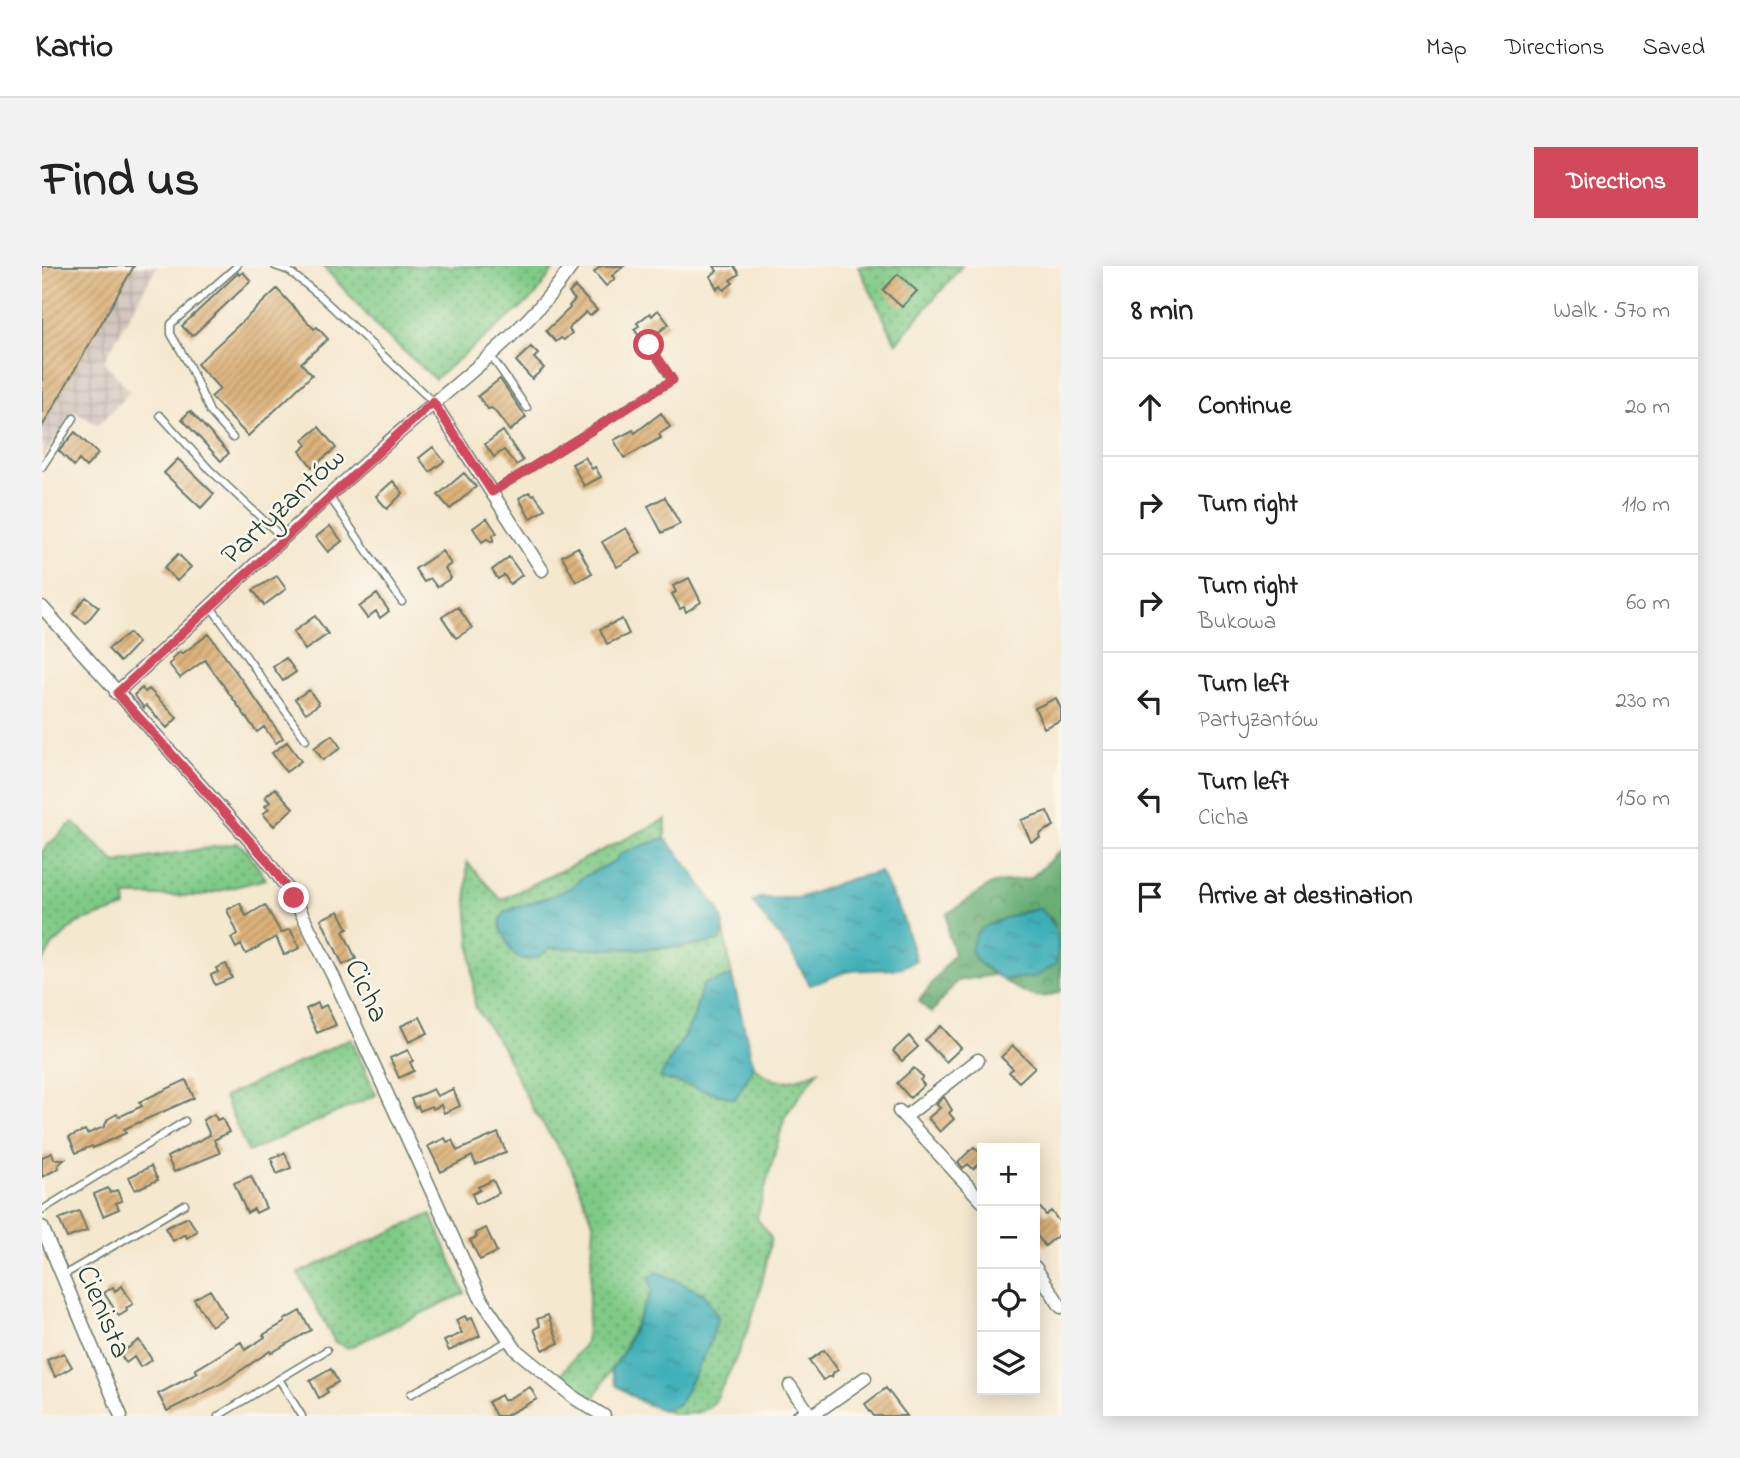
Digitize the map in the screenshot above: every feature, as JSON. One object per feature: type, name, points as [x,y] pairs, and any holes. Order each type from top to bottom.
[{"type":"street","name":"Partyzantów","points":[[117,693],[329,496],[489,354],[542,304],[572,266]]},
{"type":"street","points":[[433,402],[542,570]]},
{"type":"street","name":"Cicha","points":[[42,607],[266,859],[294,898],[480,1297],[516,1350],[576,1399],[604,1416]]},
{"type":"street","points":[[977,1196],[902,1114],[978,1060]]},
{"type":"street","name":"Cienista","points":[[42,1227],[121,1416]]},
{"type":"street","points":[[1036,1269],[1061,1307]]},
{"type":"street","points":[[790,1386],[809,1413],[865,1378]]},
{"type":"lane","points":[[233,438],[210,412],[189,365],[171,334],[171,324],[237,266]]},
{"type":"lane","points":[[275,266],[289,271],[320,296],[433,402]]},
{"type":"lane","points":[[492,492],[673,380],[649,345]]},
{"type":"lane","points":[[489,354],[527,408]]},
{"type":"lane","points":[[160,415],[210,470],[284,539]]},
{"type":"lane","points":[[42,467],[74,418]]},
{"type":"lane","points":[[329,496],[402,602]]},
{"type":"lane","points":[[211,607],[306,740]]},
{"type":"lane","points":[[42,1210],[184,1121]]},
{"type":"lane","points":[[62,1276],[185,1204]]},
{"type":"lane","points":[[411,1394],[510,1340]]},
{"type":"lane","points":[[218,1416],[327,1350]]},
{"type":"lane","points":[[279,1379],[302,1416]]},
{"type":"lane","points":[[794,1416],[809,1413]]},
{"type":"shaded area","points":[[42,266],[157,266],[104,361],[130,392],[98,425],[75,411],[42,459]]},
{"type":"green space","points":[[323,266],[556,266],[535,296],[435,379],[382,332]]},
{"type":"green space","points":[[858,266],[962,266],[896,343]]},
{"type":"green space","points":[[666,819],[665,838],[622,853],[615,861],[557,894],[506,911],[506,931],[511,952],[527,960],[554,948],[684,947],[720,940],[724,930],[732,976],[703,985],[692,1022],[660,1078],[735,1099],[753,1064],[768,1077],[783,1081],[818,1071],[785,1116],[757,1218],[771,1238],[764,1275],[749,1326],[712,1405],[688,1414],[663,1410],[679,1404],[710,1344],[718,1317],[652,1291],[620,1359],[592,1402],[560,1376],[586,1342],[594,1225],[570,1165],[532,1108],[502,1047],[475,1007],[467,900],[467,862],[501,900]]},
{"type":"green space","points":[[73,822],[116,863],[238,843],[247,851],[266,879],[200,896],[125,896],[126,907],[77,923],[53,945],[42,962],[42,851]]},
{"type":"green space","points":[[1061,850],[1061,991],[1052,995],[1030,995],[1001,979],[1035,977],[1056,924],[1040,909],[1023,911],[991,924],[976,960],[993,975],[957,981],[931,1013],[919,1001],[954,954],[948,933],[947,914],[991,884],[1031,878]]},
{"type":"green space","points":[[351,1038],[376,1095],[248,1152],[224,1097]]},
{"type":"green space","points":[[431,1214],[465,1293],[348,1348],[335,1342],[298,1273]]},
{"type":"water","points":[[665,838],[718,909],[724,930],[720,940],[706,944],[641,949],[551,948],[537,958],[522,959],[513,954],[500,927],[501,918],[506,911],[557,894],[615,861],[621,853]]},
{"type":"water","points":[[880,872],[901,913],[916,960],[900,968],[846,972],[810,985],[791,952],[752,902],[759,898],[799,898],[850,879]]},
{"type":"water","points":[[1040,909],[1052,922],[1057,933],[1056,964],[1035,977],[1001,979],[976,960],[971,949],[976,935],[982,929],[1007,918]]},
{"type":"water","points":[[732,976],[753,1064],[735,1099],[660,1078],[692,1022],[703,984]]},
{"type":"water","points":[[658,1272],[704,1294],[718,1317],[710,1344],[679,1404],[663,1410],[643,1403],[616,1385],[611,1369],[622,1353],[652,1292],[649,1277]]},
{"type":"building","points":[[42,266],[134,266],[42,427]]},
{"type":"building","points":[[601,266],[624,266],[612,276],[615,279],[606,286],[594,272]]},
{"type":"building","points":[[714,266],[734,266],[739,274],[730,280],[733,283],[724,290],[721,286],[717,289],[710,276],[717,271]]},
{"type":"building","points":[[243,272],[251,281],[192,336],[182,326],[238,273],[239,275]]},
{"type":"building","points":[[898,274],[917,291],[902,307],[883,290]]},
{"type":"building","points":[[575,287],[597,310],[590,316],[586,312],[571,326],[569,330],[572,333],[564,340],[561,338],[556,342],[546,331],[570,308],[575,300],[569,293]]},
{"type":"building","points":[[277,289],[314,329],[317,327],[328,339],[301,363],[312,375],[248,436],[211,397],[220,389],[197,364]]},
{"type":"building","points":[[658,310],[669,324],[644,343],[634,329],[639,326],[637,323]]},
{"type":"building","points":[[531,347],[538,354],[534,358],[544,368],[532,379],[516,361]]},
{"type":"building","points":[[500,379],[526,417],[510,431],[494,410],[488,409],[478,396]]},
{"type":"building","points":[[190,411],[229,453],[221,461],[182,419]]},
{"type":"building","points":[[661,413],[670,427],[659,434],[661,438],[624,458],[614,440],[633,430],[635,433]]},
{"type":"building","points":[[319,427],[336,448],[312,467],[300,451],[307,445],[303,440]]},
{"type":"building","points":[[503,431],[523,461],[516,465],[504,450],[494,457],[485,444]]},
{"type":"building","points":[[75,432],[98,454],[86,467],[79,460],[74,466],[59,451]]},
{"type":"building","points":[[433,447],[444,461],[430,472],[419,458]]},
{"type":"building","points":[[585,457],[601,477],[584,486],[572,464]]},
{"type":"building","points":[[178,459],[214,494],[201,508],[164,473]]},
{"type":"building","points":[[464,473],[476,487],[450,509],[438,495]]},
{"type":"building","points":[[393,481],[403,493],[387,509],[376,496]]},
{"type":"building","points":[[529,492],[534,494],[545,509],[530,519],[519,498]]},
{"type":"building","points":[[665,497],[680,524],[662,533],[648,506]]},
{"type":"building","points":[[487,518],[497,533],[493,535],[493,542],[487,539],[482,542],[473,528]]},
{"type":"building","points":[[330,526],[342,541],[328,552],[316,537]]},
{"type":"building","points":[[626,528],[641,553],[617,567],[602,542]]},
{"type":"building","points":[[578,547],[592,573],[576,582],[562,556]]},
{"type":"building","points":[[442,551],[451,564],[445,568],[451,578],[437,587],[430,578],[424,582],[415,569]]},
{"type":"building","points":[[178,554],[191,567],[177,581],[164,568]]},
{"type":"building","points":[[509,557],[522,575],[510,584],[504,575],[498,579],[492,570]]},
{"type":"building","points":[[277,576],[286,589],[264,605],[253,590]]},
{"type":"building","points":[[689,578],[701,602],[686,612],[684,607],[680,609],[672,594],[676,592],[673,586]]},
{"type":"building","points":[[377,594],[389,611],[380,618],[376,611],[367,618],[359,607]]},
{"type":"building","points":[[86,597],[99,607],[86,623],[73,614]]},
{"type":"building","points":[[458,607],[472,628],[456,638],[442,617]]},
{"type":"building","points":[[315,616],[328,634],[305,650],[293,632]]},
{"type":"building","points":[[622,619],[629,634],[607,644],[600,629]]},
{"type":"building","points":[[129,633],[138,643],[120,662],[108,649]]},
{"type":"building","points":[[209,634],[283,738],[276,743],[264,727],[257,732],[205,660],[180,678],[169,664],[180,652],[182,654]]},
{"type":"building","points":[[286,658],[296,672],[283,681],[273,667]]},
{"type":"building","points":[[142,688],[145,692],[149,689],[177,718],[167,728],[146,705],[144,708],[134,695]]},
{"type":"building","points":[[309,690],[319,704],[306,713],[295,699]]},
{"type":"building","points":[[1056,698],[1061,709],[1061,720],[1044,728],[1035,708]]},
{"type":"building","points":[[332,735],[341,748],[323,760],[314,748]]},
{"type":"building","points":[[287,742],[301,761],[286,772],[272,753]]},
{"type":"building","points":[[275,788],[293,808],[274,826],[263,814],[269,809],[265,806],[270,802],[265,797]]},
{"type":"building","points":[[1047,811],[1054,826],[1031,842],[1021,820]]},
{"type":"building","points":[[240,903],[246,916],[265,905],[281,933],[290,929],[300,948],[284,955],[276,937],[246,954],[241,945],[236,948],[231,938],[238,934],[227,910]]},
{"type":"building","points":[[339,911],[348,929],[343,931],[356,959],[343,965],[321,919]]},
{"type":"building","points":[[226,964],[232,978],[215,985],[211,975],[218,972],[216,968]]},
{"type":"building","points":[[318,1003],[320,1008],[326,1005],[336,1025],[317,1033],[306,1009]]},
{"type":"building","points":[[420,1017],[428,1033],[409,1042],[401,1026]]},
{"type":"building","points":[[941,1026],[961,1048],[946,1062],[925,1040]]},
{"type":"building","points":[[909,1036],[918,1047],[902,1061],[893,1051]]},
{"type":"building","points":[[1013,1046],[1035,1067],[1019,1082],[1009,1072],[1013,1069],[1001,1057]]},
{"type":"building","points":[[408,1050],[414,1071],[399,1078],[390,1058]]},
{"type":"building","points":[[914,1068],[923,1077],[920,1080],[924,1085],[910,1098],[897,1083]]},
{"type":"building","points":[[186,1080],[194,1098],[124,1129],[126,1133],[76,1153],[69,1137],[85,1130],[87,1134],[104,1127],[108,1119],[142,1106],[139,1102]]},
{"type":"building","points":[[433,1089],[437,1096],[453,1089],[460,1106],[444,1113],[441,1105],[420,1111],[418,1106],[415,1108],[411,1099]]},
{"type":"building","points":[[944,1097],[954,1119],[940,1132],[928,1118],[940,1108],[936,1104]]},
{"type":"building","points":[[214,1114],[217,1120],[222,1118],[229,1132],[214,1140],[220,1153],[174,1172],[167,1157],[210,1135],[203,1120]]},
{"type":"building","points":[[498,1133],[506,1152],[476,1165],[472,1156],[441,1172],[428,1146],[445,1138],[447,1142],[452,1140],[457,1151]]},
{"type":"building","points":[[974,1147],[977,1150],[977,1165],[973,1169],[968,1164],[963,1168],[958,1162]]},
{"type":"building","points":[[52,1153],[54,1159],[65,1159],[58,1165],[59,1168],[42,1177],[42,1157]]},
{"type":"building","points":[[285,1153],[291,1168],[277,1174],[271,1158]]},
{"type":"building","points":[[151,1166],[158,1180],[135,1190],[129,1177]]},
{"type":"building","points":[[251,1176],[266,1208],[256,1213],[254,1209],[247,1213],[234,1183]]},
{"type":"building","points":[[493,1180],[499,1193],[476,1204],[472,1194],[480,1190],[478,1187]]},
{"type":"building","points":[[108,1188],[110,1193],[117,1190],[122,1201],[116,1203],[119,1209],[103,1216],[94,1194]]},
{"type":"building","points":[[1040,1207],[1046,1215],[1051,1211],[1061,1224],[1061,1233],[1045,1246],[1040,1240]]},
{"type":"building","points":[[79,1211],[87,1231],[67,1238],[59,1219]]},
{"type":"building","points":[[188,1217],[197,1231],[187,1238],[185,1234],[173,1241],[165,1228]]},
{"type":"building","points":[[486,1228],[497,1252],[480,1260],[470,1240],[477,1237],[475,1233]]},
{"type":"building","points":[[122,1286],[133,1304],[119,1316],[104,1293],[113,1287],[115,1291]]},
{"type":"building","points":[[210,1290],[226,1317],[211,1326],[194,1299]]},
{"type":"building","points":[[300,1311],[311,1330],[271,1353],[270,1351],[219,1385],[167,1411],[158,1394],[198,1373],[195,1370],[241,1342],[245,1350]]},
{"type":"building","points":[[548,1315],[559,1343],[543,1350],[534,1329],[540,1326],[537,1319]]},
{"type":"building","points":[[465,1316],[467,1320],[472,1317],[480,1336],[449,1351],[444,1341],[462,1333],[456,1320]]},
{"type":"building","points":[[139,1340],[152,1360],[140,1367],[134,1357],[126,1363],[120,1354]]},
{"type":"building","points":[[824,1350],[838,1370],[832,1377],[823,1380],[809,1361]]},
{"type":"building","points":[[64,1353],[72,1367],[55,1377],[47,1360]]},
{"type":"building","points":[[331,1369],[338,1382],[326,1389],[328,1392],[319,1398],[310,1381]]},
{"type":"building","points":[[530,1387],[537,1399],[505,1416],[496,1416],[488,1402],[501,1395],[504,1401]]},
{"type":"building","points":[[886,1388],[907,1416],[874,1416],[865,1404]]},
{"type":"route","points":[[294,898],[266,859],[117,693],[433,402],[492,492],[673,380],[649,345]]}]
